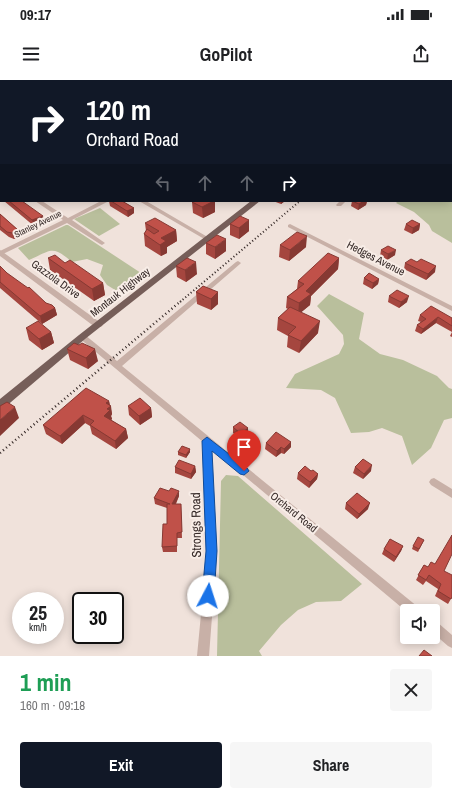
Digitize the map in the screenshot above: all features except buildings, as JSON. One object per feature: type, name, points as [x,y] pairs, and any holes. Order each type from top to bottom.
[{"type":"main road","name":"Montauk Highway","points":[[0,405],[82,337],[255,202]]},
{"type":"street","points":[[40,202],[102,243]]},
{"type":"street","name":"Stanley Avenue","points":[[0,253],[104,202]]},
{"type":"street","points":[[144,202],[208,239]]},
{"type":"street","name":"Hedges Avenue","points":[[290,226],[452,309]]},
{"type":"street","name":"Gazzola Drive","points":[[0,253],[98,325]]},
{"type":"street","points":[[118,366],[238,263]]},
{"type":"street","name":"Orchard Road","points":[[82,337],[405,604]]},
{"type":"street","name":"Strongs Road","points":[[203,656],[212,551],[207,441]]},
{"type":"street","points":[[434,482],[452,494]]},
{"type":"street","points":[[440,632],[452,642]]},
{"type":"green space","points":[[452,202],[452,243],[432,231],[429,225],[414,212],[396,203]]},
{"type":"green space","points":[[100,208],[120,224],[99,236],[74,219]]},
{"type":"green space","points":[[66,225],[144,275],[131,288],[120,293],[107,285],[100,275],[103,265],[87,259],[72,262],[56,251],[47,252],[29,260],[18,248]]},
{"type":"green space","points":[[329,294],[364,313],[359,339],[380,354],[403,360],[437,376],[449,388],[452,389],[452,418],[444,420],[431,448],[412,465],[402,436],[382,428],[369,432],[351,433],[335,398],[321,390],[286,388],[295,374],[339,354],[344,344],[343,335],[317,306]]},
{"type":"green space","points":[[226,475],[238,476],[362,584],[341,601],[316,602],[298,610],[281,625],[259,651],[262,656],[217,656],[221,481]]},
{"type":"railway","points":[[180,302],[299,202]]},
{"type":"railway","points":[[0,453],[181,301]]},
{"type":"route","points":[[208,596],[212,551],[207,441],[244,471]]}]
